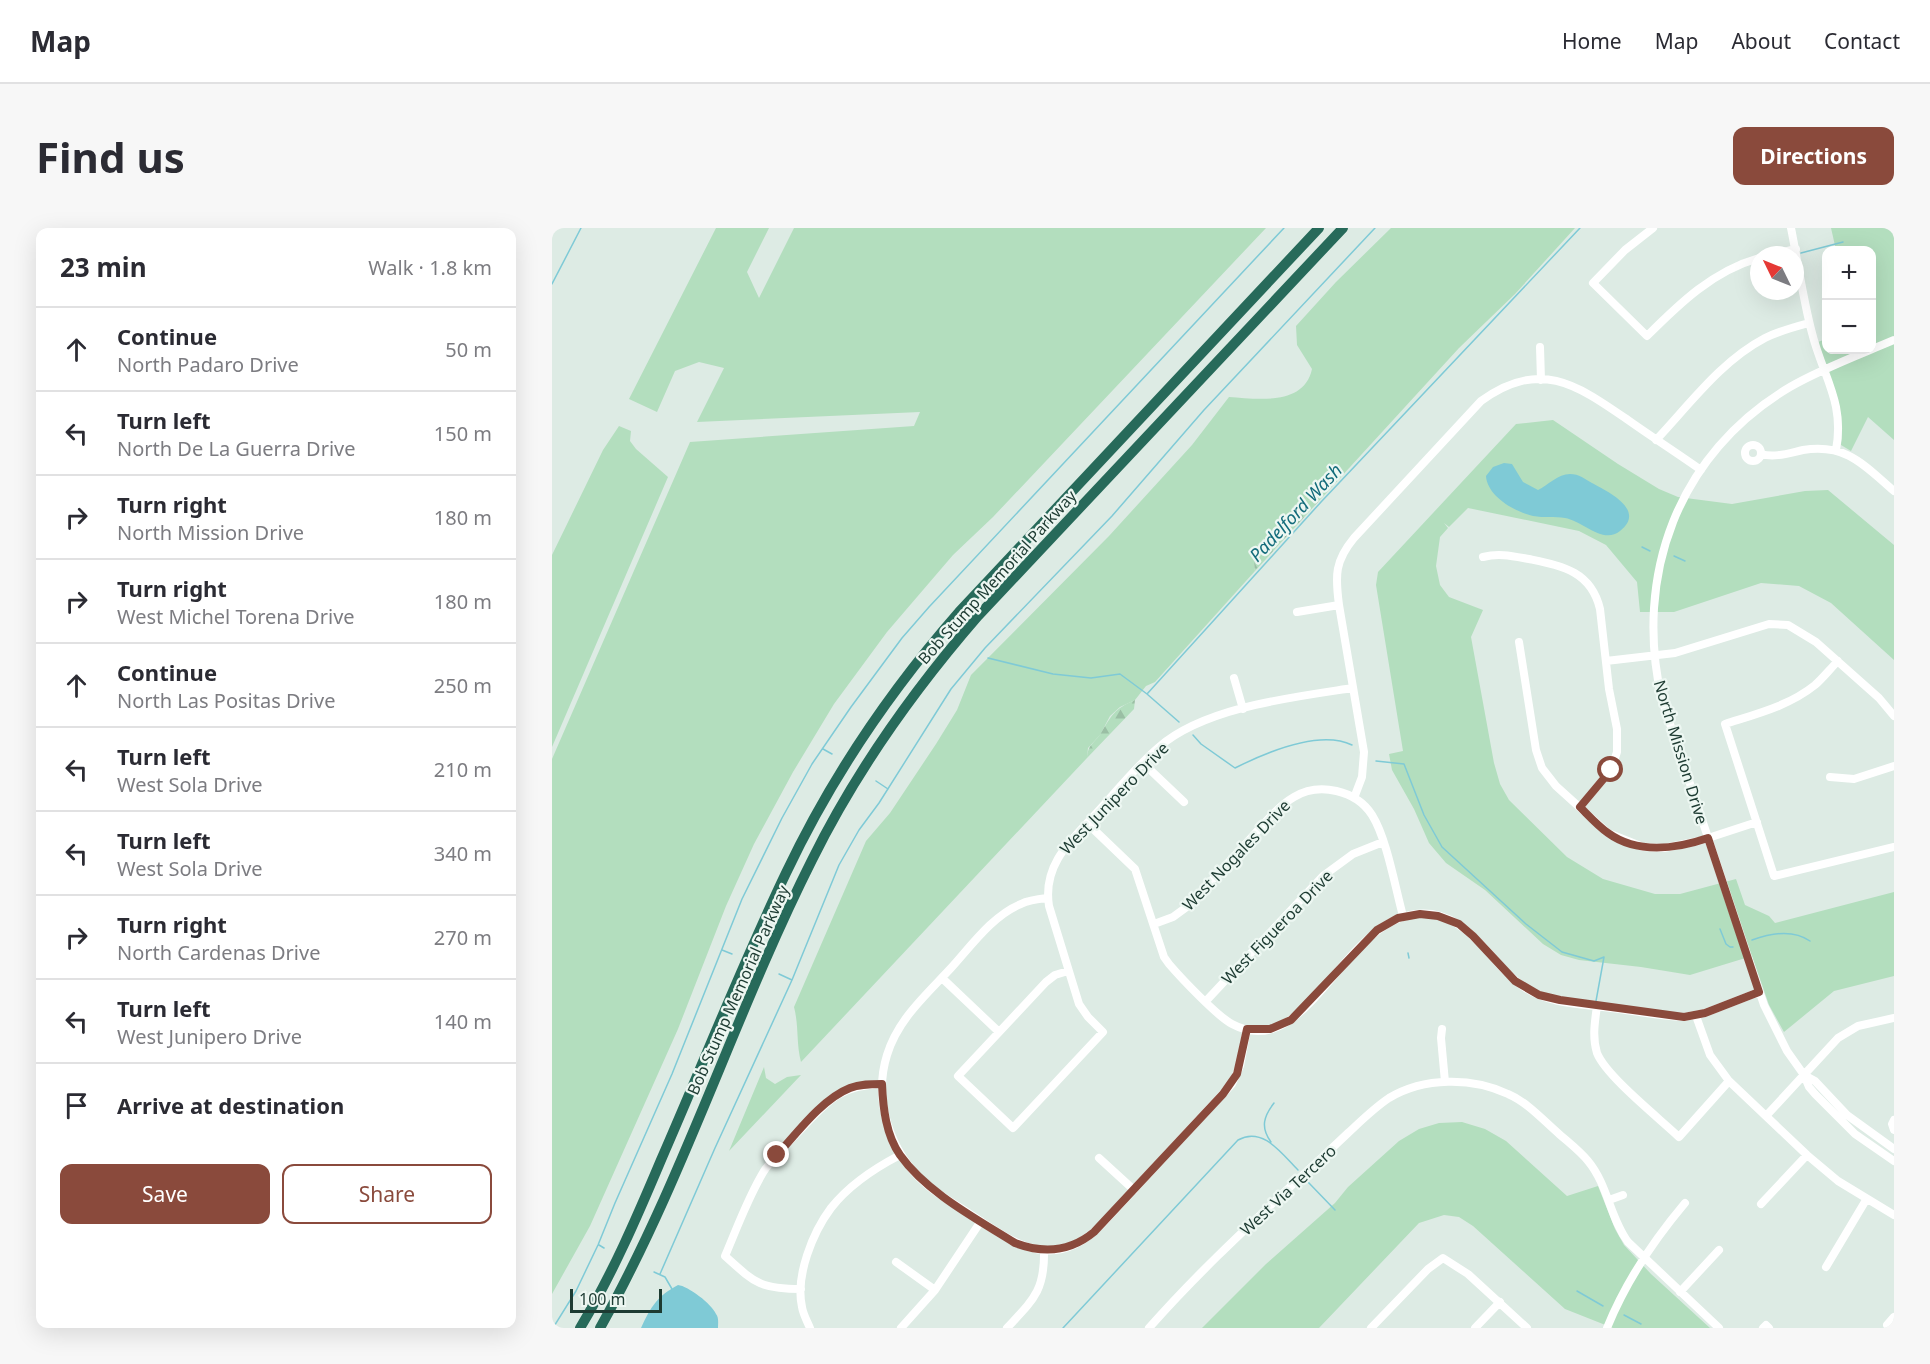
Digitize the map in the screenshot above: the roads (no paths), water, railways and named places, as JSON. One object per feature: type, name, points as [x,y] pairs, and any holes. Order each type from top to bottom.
[{"type":"highway","name":"Bob Stump Memorial Parkway","points":[[580,1328],[637,1216],[787,872],[827,795],[867,731],[912,668],[959,612],[1319,228]]},
{"type":"highway","name":"Bob Stump Memorial Parkway","points":[[600,1328],[647,1236],[798,888],[833,820],[882,740],[933,669],[978,616],[1343,228]]},
{"type":"street","points":[[1653,228],[1625,250],[1593,283],[1647,336],[1694,291],[1723,273],[1750,262]]},
{"type":"street","points":[[1791,228],[1795,246]]},
{"type":"street","points":[[1804,295],[1809,323],[1823,370],[1837,405],[1839,427],[1836,450]]},
{"type":"street","points":[[1656,440],[1737,356],[1778,332],[1809,323]]},
{"type":"street","name":"North Mission Drive","points":[[1894,340],[1823,370],[1790,387],[1756,411],[1730,434],[1701,470],[1670,528],[1653,604],[1654,656],[1665,708],[1759,992],[1787,1051],[1804,1075],[1809,1087],[1842,1123],[1894,1161]]},
{"type":"street","points":[[1540,348],[1541,380]]},
{"type":"street","points":[[1403,916],[1383,842],[1373,816],[1354,798],[1362,777],[1364,762],[1336,584],[1337,568],[1346,548],[1481,401],[1516,382],[1541,380],[1566,382],[1580,388],[1701,470]]},
{"type":"street","points":[[1761,454],[1770,456],[1817,449],[1836,450],[1858,460],[1894,491]]},
{"type":"street","points":[[1483,558],[1495,554],[1509,555],[1563,567],[1579,576],[1593,589],[1600,609],[1605,661],[1617,729],[1617,752],[1611,770],[1580,807]]},
{"type":"street","points":[[1297,612],[1339,605]]},
{"type":"street","points":[[1605,661],[1683,651],[1754,627],[1769,624],[1788,625],[1816,642],[1879,698],[1894,716]]},
{"type":"street","points":[[1519,642],[1539,760],[1550,780],[1608,833],[1644,847],[1679,846],[1757,822]]},
{"type":"street","points":[[1838,661],[1815,684],[1794,698],[1725,724],[1774,876],[1894,847]]},
{"type":"street","points":[[1234,678],[1243,709]]},
{"type":"street","name":"West Junipero Drive","points":[[1048,898],[1049,876],[1058,857],[1158,747],[1190,726],[1208,718],[1293,697],[1353,688]]},
{"type":"street","points":[[1143,763],[1184,801]]},
{"type":"street","points":[[1830,777],[1854,779],[1894,766]]},
{"type":"street","name":"West Nogales Drive","points":[[1154,924],[1173,916],[1188,906],[1278,809],[1294,797],[1305,791],[1317,789],[1343,793],[1354,798]]},
{"type":"street","points":[[1087,823],[1135,869],[1164,957],[1169,964],[1226,1020],[1247,1029],[1270,1029],[1291,1020],[1377,930],[1403,916],[1431,914],[1451,920],[1466,929],[1509,975],[1529,991],[1550,999],[1672,1016],[1696,1016],[1759,992]]},
{"type":"street","name":"West Figueroa Drive","points":[[1206,1001],[1323,876],[1353,854],[1383,842]]},
{"type":"street","points":[[1068,970],[1055,975],[1046,982],[958,1076],[1013,1128],[1103,1032],[1079,1004],[1048,898],[1022,903],[1002,915],[908,1014],[898,1028],[887,1054],[882,1084],[885,1116],[892,1140],[900,1155],[925,1183],[1015,1243],[1031,1249],[1065,1248],[1085,1239],[1134,1190],[1232,1083],[1240,1066],[1247,1029]]},
{"type":"street","points":[[942,978],[999,1032]]},
{"type":"street","points":[[1597,1006],[1594,1036],[1600,1060],[1611,1074],[1679,1137],[1729,1082]]},
{"type":"street","points":[[1696,1016],[1710,1055],[1729,1082],[1838,1181],[1894,1215]]},
{"type":"street","points":[[1766,1116],[1838,1038],[1858,1026],[1894,1018]]},
{"type":"street","points":[[1442,1029],[1445,1082]]},
{"type":"street","name":"North Mission Drive","points":[[1804,1075],[1815,1081],[1847,1115],[1894,1149]]},
{"type":"street","name":"West Via Tercero","points":[[1149,1328],[1170,1303],[1370,1112],[1389,1098],[1418,1087],[1445,1082],[1478,1084],[1509,1094],[1530,1108],[1588,1160],[1609,1200],[1618,1228],[1628,1242],[1719,1328]]},
{"type":"street","points":[[801,1289],[774,1289],[753,1281],[725,1256],[757,1185],[777,1155],[820,1108],[836,1095],[856,1086],[882,1084]]},
{"type":"street","points":[[1894,1120],[1892,1124],[1894,1130]]},
{"type":"street","points":[[810,1328],[801,1306],[802,1274],[806,1257],[821,1224],[831,1207],[859,1180],[900,1155]]},
{"type":"street","points":[[1761,1204],[1807,1155]]},
{"type":"street","points":[[1099,1158],[1134,1190]]},
{"type":"street","points":[[1609,1200],[1623,1195]]},
{"type":"street","points":[[1826,1267],[1866,1200]]},
{"type":"street","points":[[1607,1328],[1629,1281],[1644,1257],[1685,1203]]},
{"type":"street","points":[[901,1328],[935,1290],[981,1221]]},
{"type":"street","points":[[1007,1328],[1038,1291],[1045,1271],[1044,1250]]},
{"type":"street","points":[[1680,1292],[1719,1250]]},
{"type":"street","points":[[1371,1328],[1428,1269],[1443,1258],[1468,1274],[1527,1328]]},
{"type":"street","points":[[896,1262],[935,1290]]},
{"type":"street","points":[[1475,1328],[1500,1302]]},
{"type":"street","points":[[1888,1327],[1894,1317]]},
{"type":"street","points":[[1763,1328],[1766,1325],[1769,1328]]},
{"type":"water","points":[[1504,463],[1512,464],[1523,482],[1538,490],[1566,474],[1582,477],[1622,502],[1629,516],[1627,523],[1620,531],[1607,535],[1565,518],[1533,516],[1518,511],[1503,502],[1491,490],[1488,483],[1486,476],[1493,467]]},
{"type":"water","points":[[678,1285],[693,1292],[710,1305],[718,1317],[718,1328],[641,1328],[655,1303]]},
{"type":"waterway","points":[[552,284],[581,228]]},
{"type":"waterway","points":[[553,1328],[576,1291],[598,1245],[672,1074],[742,899],[812,764],[902,638],[929,607],[1284,228]]},
{"type":"waterway","points":[[660,1274],[792,980],[839,865],[859,830],[879,803],[951,689],[985,648],[1112,516],[1204,410],[1375,228]]},
{"type":"waterway","name":"Padelford Wash","points":[[1147,694],[1321,502],[1580,228]]},
{"type":"waterway","points":[[1804,252],[1843,242]]},
{"type":"waterway","points":[[1642,547],[1650,551]]},
{"type":"waterway","points":[[1674,556],[1685,561]]},
{"type":"waterway","name":"Padelford Wash","points":[[988,658],[1053,674],[1091,678],[1120,674],[1179,722]]},
{"type":"waterway","points":[[1193,735],[1201,744],[1235,768],[1277,750],[1308,741],[1339,741],[1352,745]]},
{"type":"waterway","points":[[823,749],[832,754]]},
{"type":"waterway","points":[[1376,761],[1404,764],[1424,815],[1442,847],[1526,924],[1562,952],[1594,961],[1604,957]]},
{"type":"waterway","points":[[876,781],[888,789]]},
{"type":"waterway","points":[[1720,929],[1726,944],[1733,947]]},
{"type":"waterway","points":[[1752,940],[1782,933],[1796,935],[1810,941]]},
{"type":"waterway","points":[[722,950],[732,954]]},
{"type":"waterway","points":[[1408,953],[1409,958]]},
{"type":"waterway","points":[[1596,1001],[1604,957]]},
{"type":"waterway","points":[[779,974],[792,980]]},
{"type":"waterway","points":[[1271,1142],[1264,1126],[1268,1112],[1274,1103]]},
{"type":"waterway","points":[[1063,1328],[1238,1140],[1247,1137],[1264,1139],[1279,1150],[1298,1170]]},
{"type":"waterway","points":[[1308,1182],[1335,1210]]},
{"type":"waterway","points":[[599,1245],[604,1248]]},
{"type":"waterway","points":[[654,1272],[665,1277],[672,1289]]},
{"type":"waterway","points":[[1577,1291],[1603,1306]]},
{"type":"waterway","points":[[1624,1315],[1641,1324]]}]
